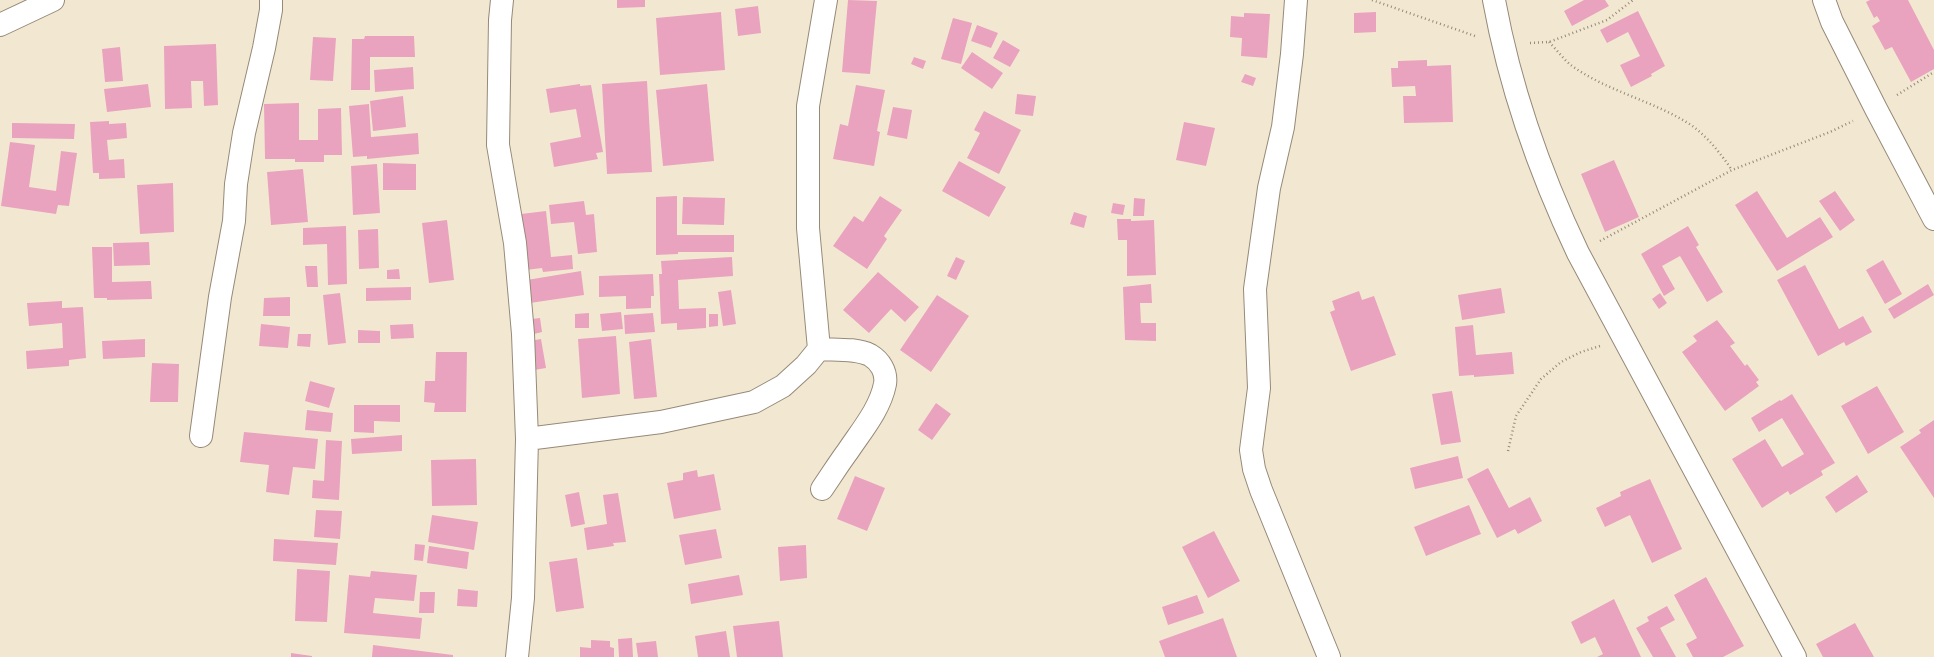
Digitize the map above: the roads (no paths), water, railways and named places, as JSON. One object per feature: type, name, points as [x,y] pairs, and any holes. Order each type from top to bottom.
[{"type":"street","points":[[0,26],[53,0]]},
{"type":"street","points":[[201,436],[220,297],[234,221],[236,184],[244,132],[264,48],[271,10],[271,0]]},
{"type":"street","points":[[502,0],[500,20],[498,145],[515,243],[523,334],[527,439],[524,591],[517,657]]},
{"type":"street","points":[[527,439],[661,422],[754,402],[783,386],[806,365],[819,350],[808,228],[808,106],[826,0]]},
{"type":"street","points":[[1296,0],[1292,54],[1283,127],[1269,188],[1255,289],[1259,388],[1251,450],[1254,469],[1261,490],[1329,657]]},
{"type":"street","points":[[1494,0],[1502,45],[1529,134],[1555,204],[1578,253],[1795,657]]},
{"type":"street","points":[[1824,0],[1832,22],[1934,218]]},
{"type":"street","points":[[819,350],[854,351],[870,355],[879,362],[884,372],[885,382],[880,398],[868,421],[822,489]]}]
